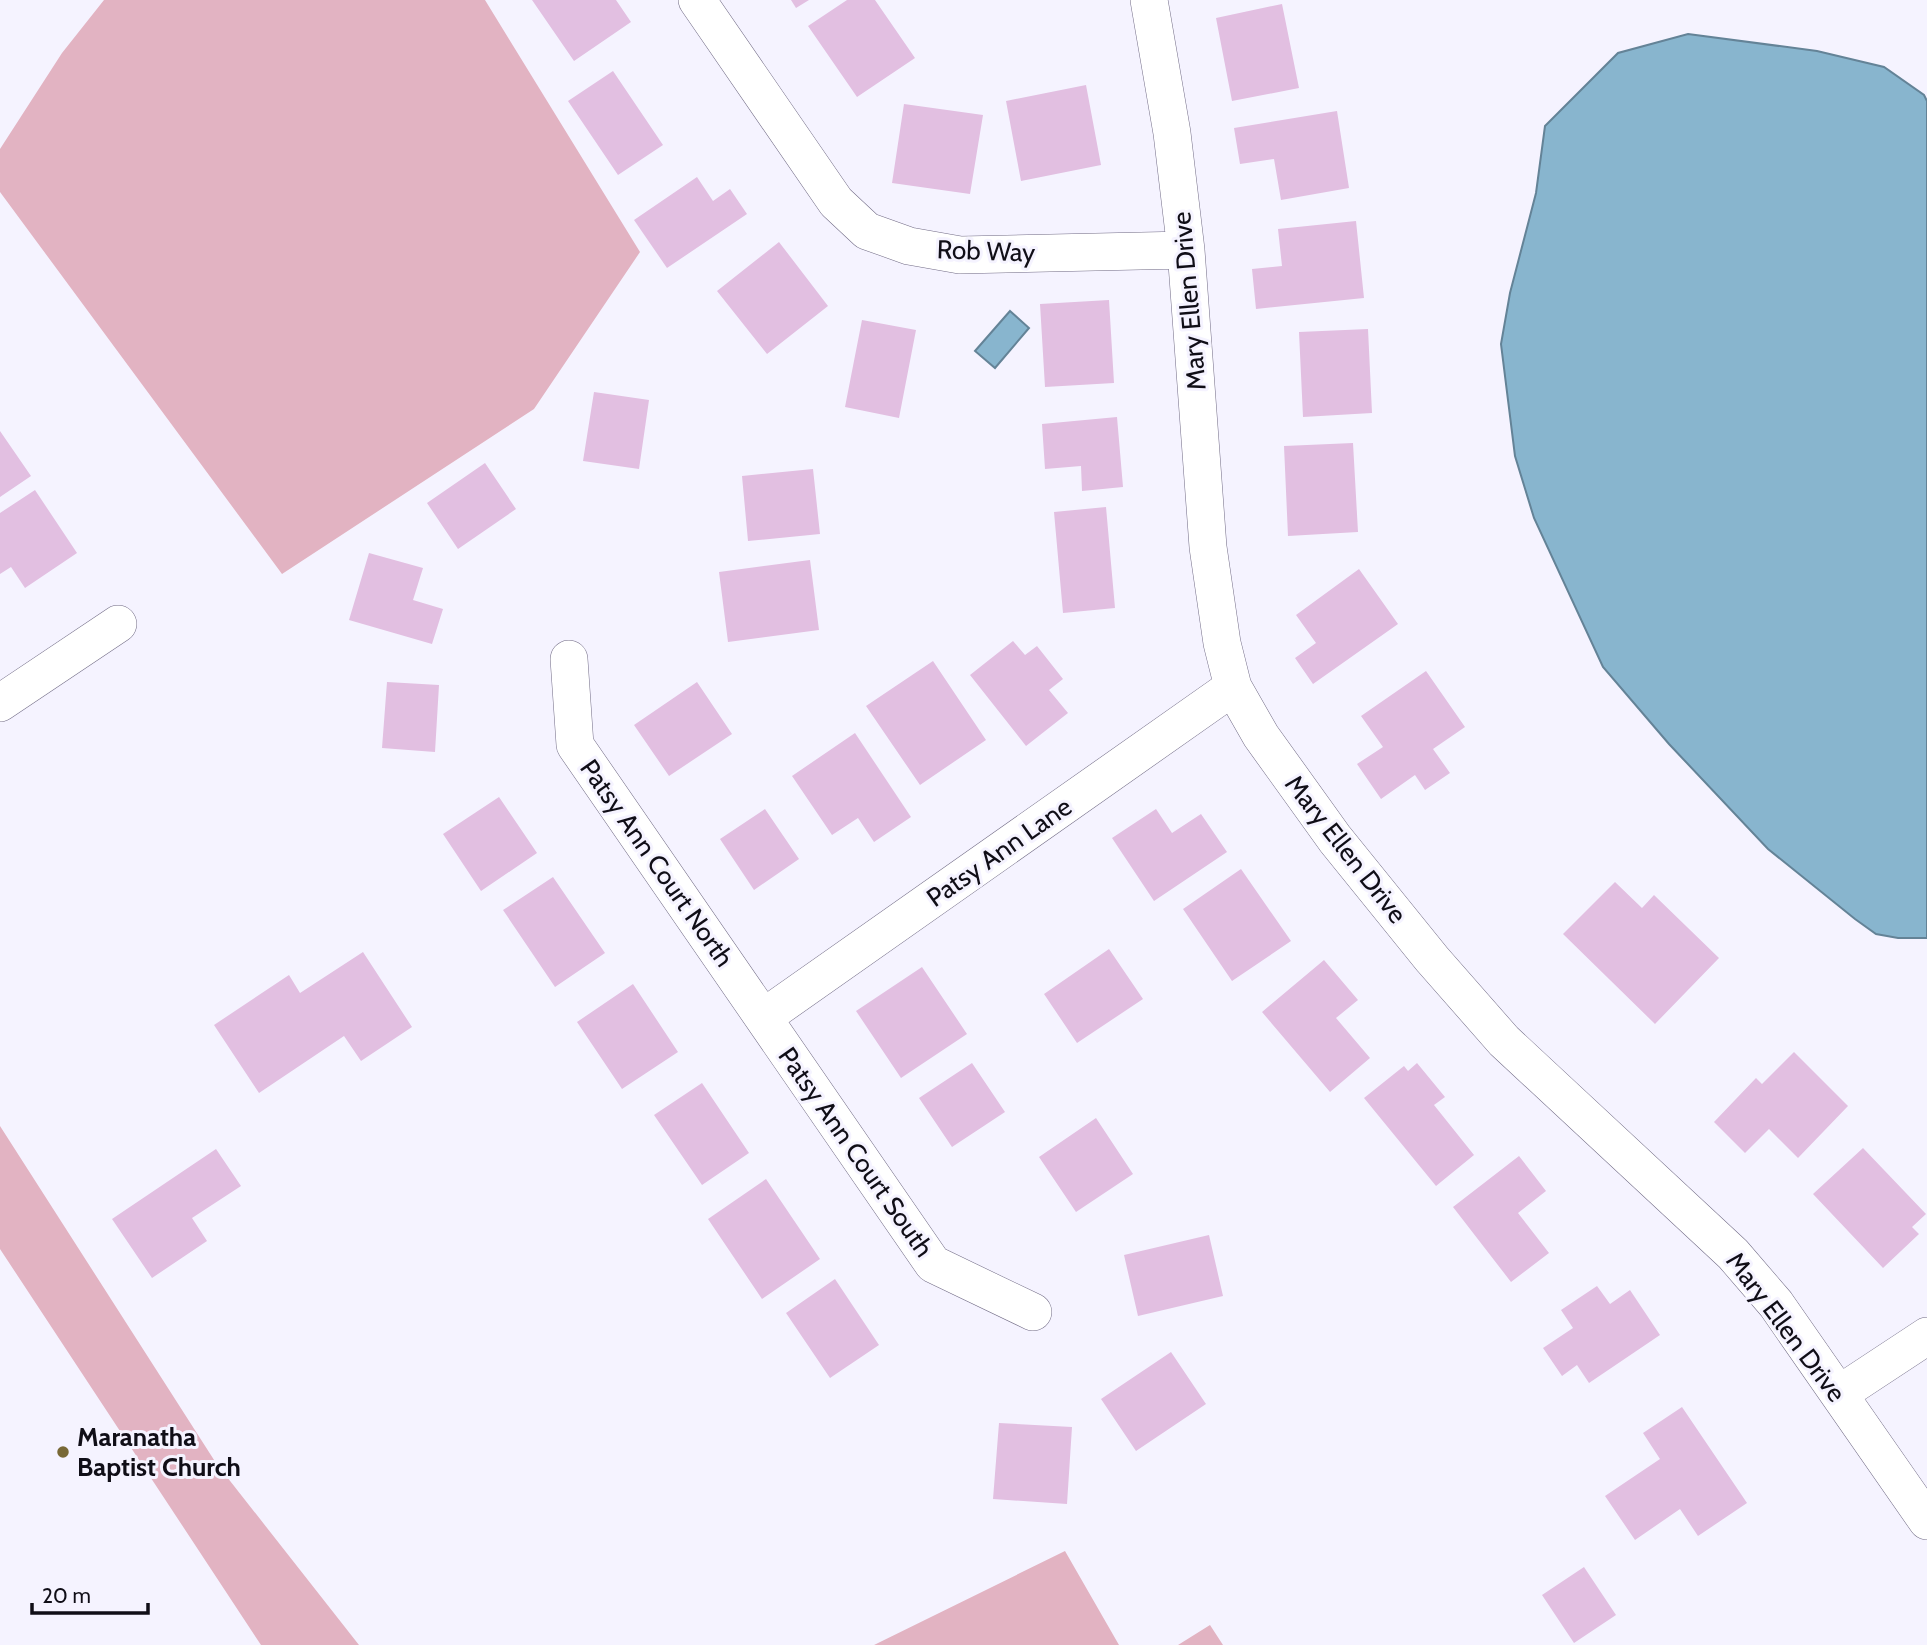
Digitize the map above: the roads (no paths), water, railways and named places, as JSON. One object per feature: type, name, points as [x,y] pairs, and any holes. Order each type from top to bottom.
[{"type":"street","name":"Rob Way","points":[[697,0],[836,202],[867,231],[909,246],[960,255],[1186,250]]},
{"type":"street","name":"Mary Ellen Drive","points":[[1149,0],[1172,133],[1186,250],[1208,547],[1222,643],[1233,687],[1261,736],[1335,839],[1432,959],[1504,1041],[1734,1254],[1776,1304],[1927,1521]]},
{"type":"street","points":[[0,703],[117,624]]},
{"type":"street","name":"Patsy Ann Court North","points":[[569,659],[575,746],[764,1017]]},
{"type":"street","name":"Patsy Ann Lane","points":[[764,1017],[1233,687]]},
{"type":"street","name":"Patsy Ann Court South","points":[[764,1017],[933,1264],[1033,1312]]},
{"type":"street","points":[[1839,1394],[1927,1336]]},
{"type":"water","points":[[1688,34],[1817,51],[1884,67],[1924,95],[1927,101],[1927,938],[1898,938],[1876,934],[1768,849],[1669,744],[1603,667],[1534,518],[1515,456],[1501,344],[1510,293],[1536,193],[1545,126],[1618,53]]},
{"type":"water","points":[[1010,311],[1029,328],[995,368],[975,351]]},
{"type":"place","name":"Maranatha Baptist Church","points":[[63,1452]]}]
